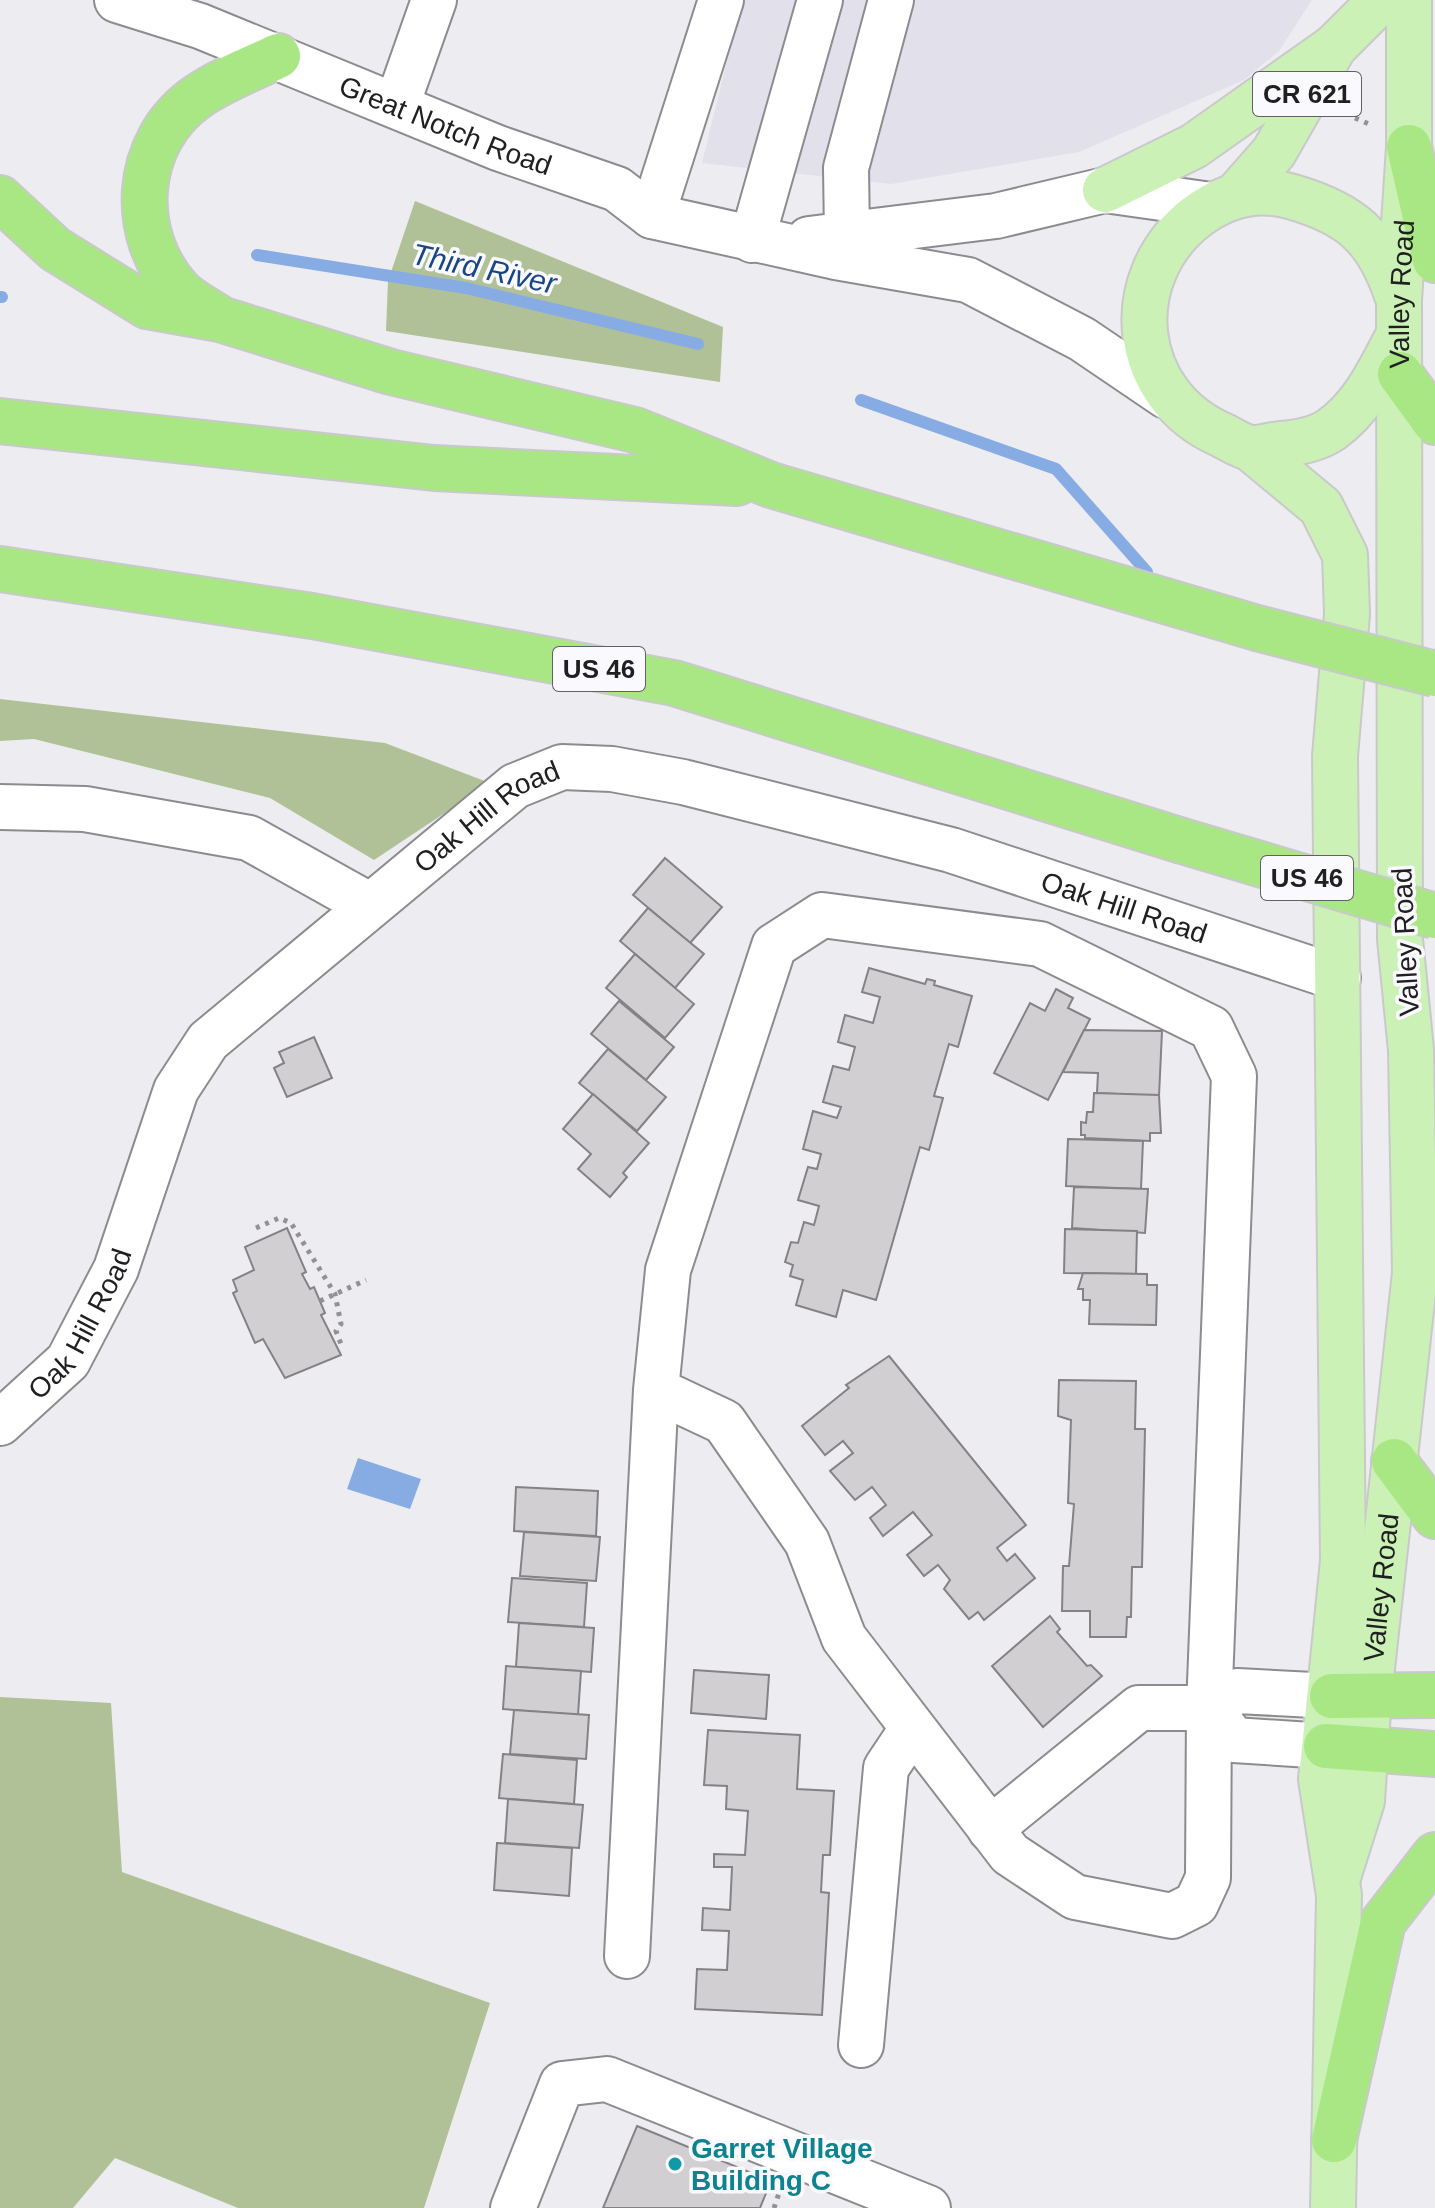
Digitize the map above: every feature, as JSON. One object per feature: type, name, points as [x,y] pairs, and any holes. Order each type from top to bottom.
[{"type":"highway","points":[[220,319],[181,292],[160,264],[143,212],[144,185],[150,158],[177,114],[219,84],[278,56]]},
{"type":"highway","points":[[1409,147],[1435,260]]},
{"type":"highway","points":[[0,198],[55,249],[147,306],[220,319],[391,372],[635,430],[771,485],[1257,628],[1435,674]]},
{"type":"highway","points":[[1399,336],[1435,422]]},
{"type":"highway","points":[[0,421],[434,468],[771,485]]},
{"type":"highway","name":"US 46","points":[[0,569],[312,616],[674,683],[1435,916]]},
{"type":"highway","points":[[1394,1461],[1435,1516]]},
{"type":"highway","points":[[1350,1696],[1435,1695]]},
{"type":"highway","points":[[1345,1747],[1435,1754]]},
{"type":"highway","points":[[1334,2140],[1383,1922],[1435,1855]]},
{"type":"main road","name":"CR 621","points":[[1224,199],[1274,152],[1334,47],[1381,0]]},
{"type":"main road","name":"Valley Road","points":[[1333,2208],[1338,1877],[1362,1801],[1345,1747],[1350,1696],[1394,1461],[1415,1273],[1411,1050],[1400,939],[1399,336],[1409,147],[1409,0]]},
{"type":"main road","points":[[1105,190],[1194,146],[1334,47]]},
{"type":"main road","points":[[1279,193],[1343,215],[1367,236],[1386,263],[1399,336],[1362,400],[1330,431],[1296,443],[1250,448],[1204,427],[1166,396],[1151,363],[1143,326],[1149,292],[1160,262],[1181,229],[1224,199],[1279,193]]},
{"type":"main road","name":"Valley Road","points":[[1250,448],[1321,507],[1345,555],[1347,614],[1335,756],[1343,1561],[1350,1696]]},
{"type":"street","name":"Great Notch Road","points":[[117,0],[200,26],[498,148],[617,189],[652,216],[764,242],[968,280],[1082,339],[1166,396]]},
{"type":"street","points":[[397,105],[434,0]]},
{"type":"street","points":[[652,216],[721,0]]},
{"type":"street","points":[[764,242],[820,0]]},
{"type":"street","points":[[847,234],[846,168],[891,0]]},
{"type":"street","name":"Great Notch Road","points":[[764,242],[996,216],[1105,190],[1224,199]]},
{"type":"street","name":"Oak Hill Road","points":[[0,1423],[68,1361],[116,1269],[176,1090],[208,1041],[515,786],[562,767],[612,769],[683,782],[951,850],[1338,978]]},
{"type":"street","points":[[0,807],[85,809],[249,838],[369,905]]},
{"type":"street","points":[[627,1956],[656,1390],[668,1270],[774,946],[822,915],[1040,944],[1211,1028],[1234,1076],[1209,1708],[1208,1878],[1196,1904],[1172,1916],[1075,1897],[1010,1854],[844,1638],[807,1542],[724,1422],[656,1390]]},
{"type":"street","points":[[990,1829],[1139,1708],[1209,1708],[1237,1691],[1350,1696]]},
{"type":"street","points":[[1209,1708],[1234,1740],[1345,1747]]},
{"type":"street","points":[[861,2045],[886,1768],[912,1729]]},
{"type":"street","points":[[513,2208],[562,2084],[607,2079],[928,2208]]},
{"type":"path","points":[[256,1228],[279,1218],[291,1223],[335,1294],[341,1324],[336,1331],[341,1344]]},
{"type":"path","points":[[320,1301],[366,1280]]},
{"type":"shaded area","points":[[742,0],[1312,0],[1279,51],[1244,80],[1079,152],[891,184],[702,163]]},
{"type":"green space","points":[[415,201],[723,327],[720,382],[386,331],[388,281]]},
{"type":"green space","points":[[0,699],[385,743],[490,783],[374,860],[270,798],[34,739],[0,741]]},
{"type":"green space","points":[[0,1697],[111,1703],[122,1872],[490,2003],[424,2208],[238,2208],[115,2158],[73,2208],[0,2208]]},
{"type":"water","points":[[358,1458],[421,1479],[410,1509],[347,1489]]},
{"type":"building","points":[[665,858],[722,907],[690,943],[633,895]]},
{"type":"building","points":[[648,908],[704,954],[675,988],[620,941]]},
{"type":"building","points":[[635,954],[694,1004],[665,1038],[606,988]]},
{"type":"building","points":[[869,968],[925,984],[927,979],[935,981],[934,985],[972,996],[958,1047],[949,1044],[934,1096],[943,1098],[929,1150],[920,1147],[876,1300],[843,1290],[836,1317],[796,1305],[803,1280],[790,1276],[793,1265],[785,1262],[791,1242],[798,1243],[804,1222],[814,1225],[819,1206],[798,1200],[808,1167],[817,1169],[821,1154],[803,1149],[813,1111],[837,1118],[841,1107],[823,1102],[833,1066],[849,1070],[855,1047],[838,1042],[845,1015],[873,1023],[880,997],[862,992]]},
{"type":"building","points":[[1056,989],[1073,998],[1068,1008],[1090,1019],[1048,1100],[994,1073],[1030,1003],[1045,1011]]},
{"type":"building","points":[[619,1001],[674,1047],[646,1080],[591,1034]]},
{"type":"building","points":[[1084,1030],[1162,1031],[1159,1096],[1097,1093],[1098,1073],[1063,1072]]},
{"type":"building","points":[[314,1037],[332,1078],[287,1097],[274,1068],[284,1063],[279,1052]]},
{"type":"building","points":[[608,1049],[666,1097],[637,1131],[579,1083]]},
{"type":"building","points":[[1094,1093],[1159,1095],[1161,1133],[1150,1133],[1150,1141],[1085,1138],[1081,1135],[1081,1122],[1086,1123],[1087,1112],[1093,1112]]},
{"type":"building","points":[[593,1094],[649,1143],[623,1173],[627,1177],[610,1197],[578,1169],[591,1154],[563,1129]]},
{"type":"building","points":[[1068,1139],[1143,1141],[1141,1189],[1066,1186]]},
{"type":"building","points":[[1074,1187],[1148,1189],[1145,1233],[1072,1228]]},
{"type":"building","points":[[287,1228],[306,1272],[302,1274],[310,1289],[314,1287],[325,1313],[321,1315],[341,1355],[285,1378],[263,1339],[255,1343],[233,1293],[237,1291],[233,1280],[254,1270],[245,1247]]},
{"type":"building","points":[[1065,1229],[1137,1231],[1136,1274],[1064,1273]]},
{"type":"building","points":[[1083,1273],[1147,1274],[1147,1285],[1157,1285],[1156,1325],[1089,1324],[1090,1300],[1083,1300],[1083,1289],[1078,1289]]},
{"type":"building","points":[[889,1356],[1026,1525],[997,1548],[1007,1561],[1015,1554],[1035,1578],[984,1620],[978,1612],[969,1619],[944,1589],[950,1580],[938,1565],[924,1576],[907,1555],[932,1535],[913,1512],[883,1536],[870,1518],[886,1505],[872,1487],[855,1500],[830,1471],[853,1453],[843,1441],[825,1455],[802,1426],[849,1388],[846,1385]]},
{"type":"building","points":[[1059,1380],[1136,1381],[1135,1429],[1145,1429],[1142,1567],[1132,1567],[1131,1617],[1127,1617],[1126,1637],[1090,1637],[1090,1611],[1062,1611],[1063,1566],[1069,1566],[1074,1504],[1068,1503],[1071,1420],[1058,1416]]},
{"type":"building","points":[[516,1487],[598,1491],[596,1536],[514,1531]]},
{"type":"building","points":[[524,1532],[600,1537],[596,1581],[520,1576]]},
{"type":"building","points":[[512,1578],[587,1583],[584,1627],[508,1622]]},
{"type":"building","points":[[1050,1616],[1060,1629],[1057,1632],[1087,1666],[1091,1665],[1102,1676],[1043,1727],[992,1666]]},
{"type":"building","points":[[519,1623],[594,1628],[591,1672],[516,1667]]},
{"type":"building","points":[[506,1666],[581,1671],[578,1715],[503,1709]]},
{"type":"building","points":[[694,1670],[769,1675],[766,1719],[691,1713]]},
{"type":"building","points":[[514,1710],[589,1715],[586,1759],[510,1754]]},
{"type":"building","points":[[708,1730],[800,1735],[797,1789],[834,1791],[830,1855],[823,1855],[821,1892],[829,1893],[822,2015],[695,2009],[697,1969],[727,1970],[729,1931],[702,1930],[703,1908],[730,1910],[732,1867],[714,1867],[714,1854],[745,1855],[748,1811],[726,1809],[727,1786],[704,1785]]},
{"type":"building","points":[[503,1754],[577,1760],[574,1804],[499,1798]]},
{"type":"building","points":[[508,1799],[583,1805],[579,1848],[505,1843]]},
{"type":"building","points":[[497,1843],[572,1848],[569,1896],[494,1890]]},
{"type":"building","name":"Garret Village Building C","points":[[637,2126],[771,2181],[760,2208],[603,2208]]},
{"type":"waterway","name":"Third River","points":[[257,255],[466,288],[698,344]]},
{"type":"waterway","name":"Third River","points":[[861,400],[1056,469],[1147,572]]},
{"type":"place","name":"Garret Village Building C","points":[[675,2164]]}]
